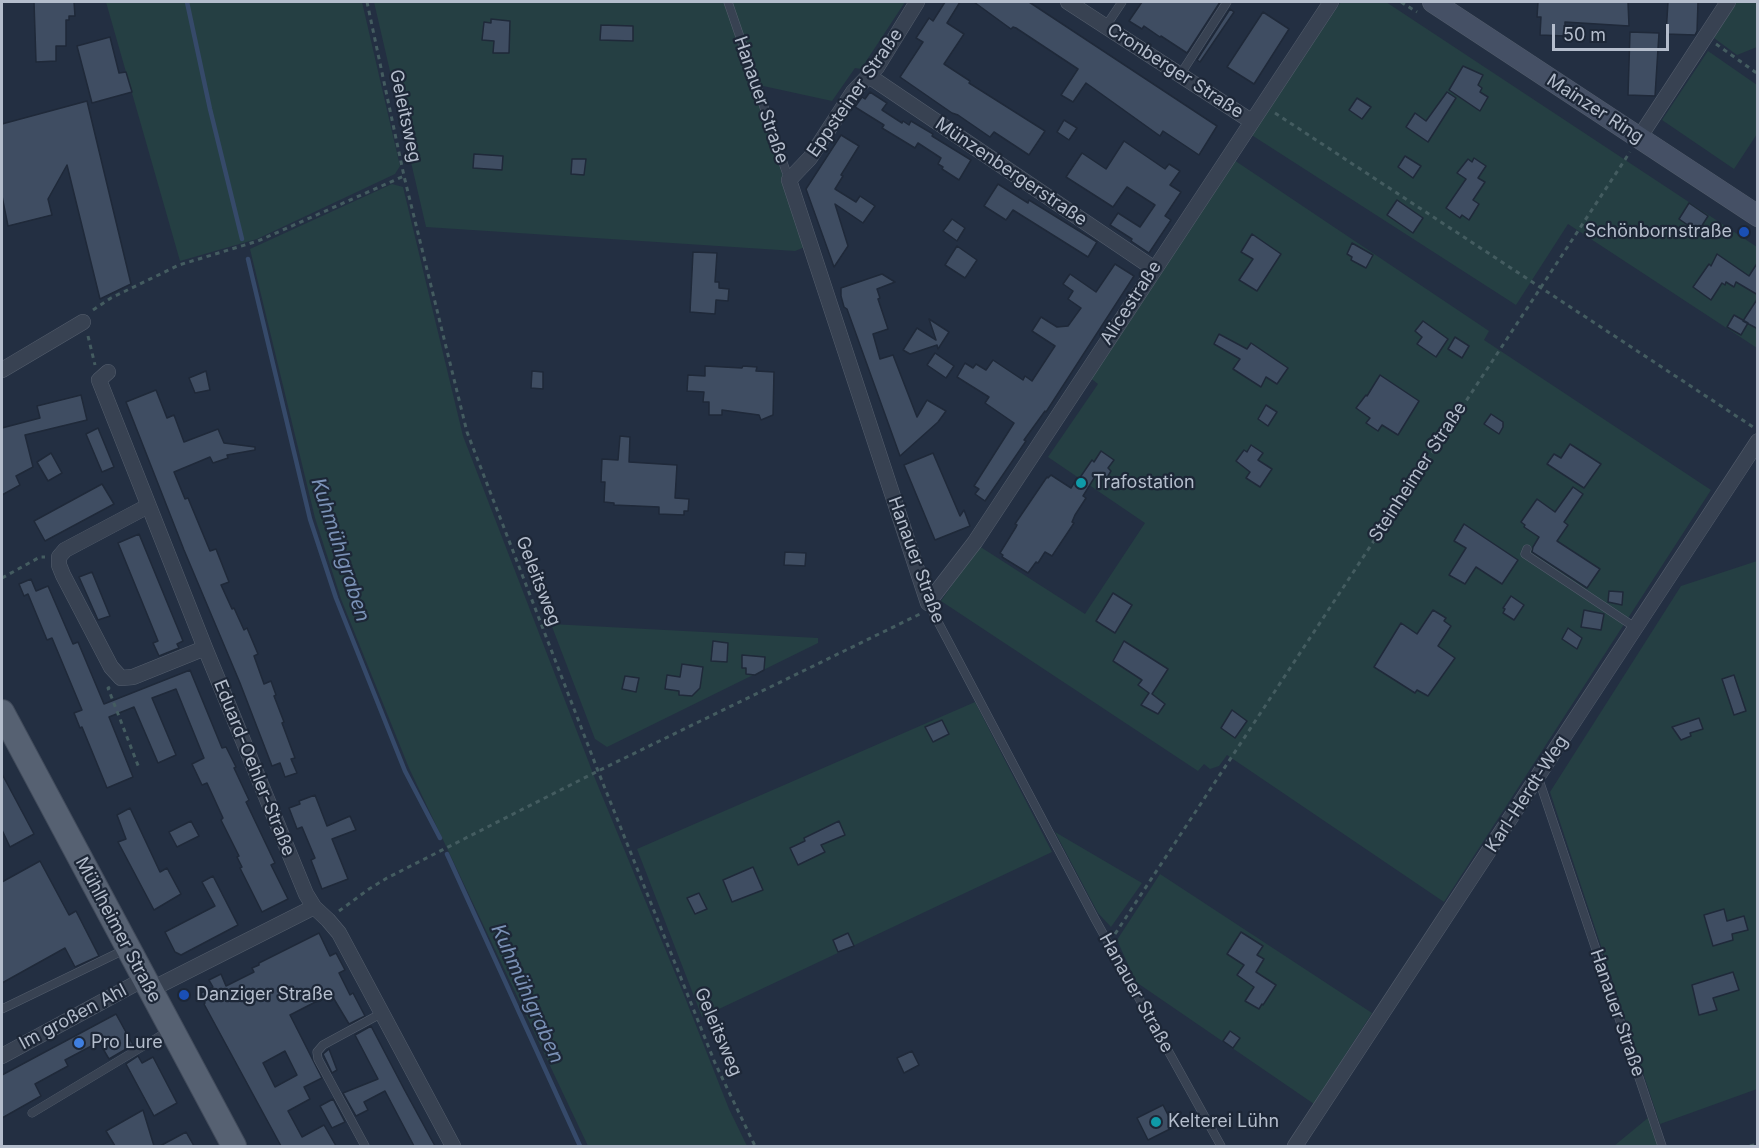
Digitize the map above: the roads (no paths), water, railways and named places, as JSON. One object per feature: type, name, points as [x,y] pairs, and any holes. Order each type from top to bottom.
[{"type":"main road","name":"Mühlheimer Straße","points":[[2,712],[234,1146]]},
{"type":"street","name":"Eppsteiner Straße","points":[[789,180],[810,158],[853,92],[882,60],[916,2]]},
{"type":"street","name":"Cronberger Straße","points":[[1068,2],[1251,121]]},
{"type":"street","name":"Alicestraße","points":[[928,603],[975,542],[1153,268],[1331,2]]},
{"type":"street","name":"Mainzer Ring","points":[[1433,2],[1758,216]]},
{"type":"street","points":[[1639,138],[1728,2]]},
{"type":"street","name":"Münzenbergerstraße","points":[[869,76],[1153,268]]},
{"type":"street","name":"Hanauer Straße","points":[[789,180],[928,603]]},
{"type":"street","points":[[2,370],[83,322]]},
{"type":"street","name":"Eduard-Oehler-Straße","points":[[108,372],[99,380],[306,894],[314,907],[339,933],[453,1146]]},
{"type":"street","name":"Karl-Herdt-Weg","points":[[1295,1146],[1758,441]]},
{"type":"street","points":[[148,506],[65,550],[59,557],[63,575],[111,667],[121,678],[133,677],[205,648]]},
{"type":"street","points":[[147,984],[314,907]]},
{"type":"street","name":"Im großen Ahl","points":[[2,1056],[147,984]]},
{"type":"lane","name":"Hanauer Straße","points":[[728,2],[789,180]]},
{"type":"lane","points":[[1106,26],[1122,2]]},
{"type":"lane","points":[[1179,75],[1227,2]]},
{"type":"lane","points":[[1527,549],[1525,554],[1636,628]]},
{"type":"lane","name":"Hanauer Straße","points":[[928,603],[1062,857],[1221,1146]]},
{"type":"lane","name":"Hanauer Straße","points":[[1538,777],[1662,1146]]},
{"type":"lane","points":[[2,1010],[128,948]]},
{"type":"lane","points":[[365,1146],[316,1052],[322,1045],[382,1013]]},
{"type":"lane","points":[[33,1113],[171,1030]]},
{"type":"waterway","name":"Kuhmühlgraben","points":[[187,2],[242,239]]},
{"type":"waterway","name":"Kuhmühlgraben","points":[[248,259],[310,519],[336,598],[405,771],[440,838]]},
{"type":"waterway","name":"Kuhmühlgraben","points":[[447,854],[580,1146]]},
{"type":"place","name":"Schönbornstraße","points":[[1744,232]]},
{"type":"place","name":"Trafostation","points":[[1081,483]]},
{"type":"place","name":"Danziger Straße","points":[[184,995]]},
{"type":"place","name":"Pro Lure","points":[[79,1043]]},
{"type":"place","name":"Kelterei Lühn","points":[[1156,1122]]}]
